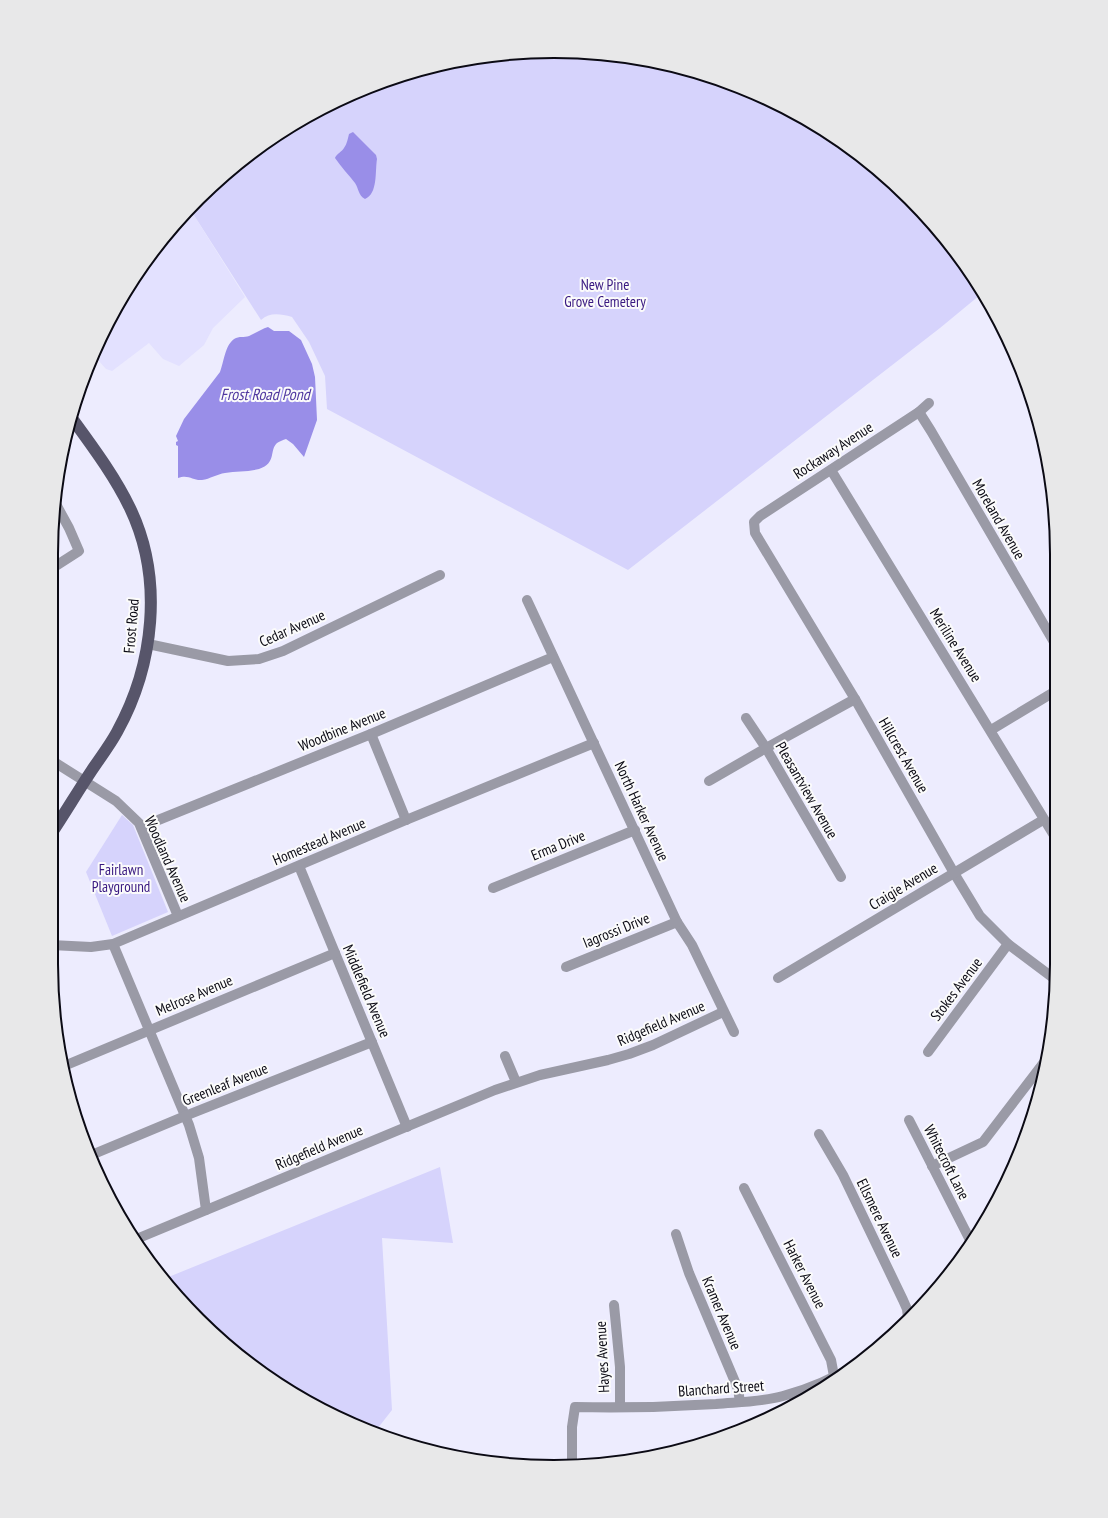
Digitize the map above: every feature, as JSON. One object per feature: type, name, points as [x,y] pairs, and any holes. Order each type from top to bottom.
[{"type":"main road","name":"Frost Road","points":[[58,823],[116,733],[128,711],[141,677],[148,644],[151,610],[150,584],[145,549],[139,529],[116,481],[75,425]]},
{"type":"street","name":"Rockaway Avenue","points":[[754,522],[760,516],[919,412],[929,403]]},
{"type":"street","name":"Moreland Avenue","points":[[919,412],[1050,635]]},
{"type":"street","name":"Meriline Avenue","points":[[831,470],[991,730],[1050,830]]},
{"type":"street","points":[[58,564],[79,551],[60,511]]},
{"type":"street","name":"Hillcrest Avenue","points":[[754,522],[755,533],[854,699],[980,916],[1008,944],[1050,975]]},
{"type":"street","name":"Cedar Avenue","points":[[148,644],[228,661],[260,659],[283,651],[440,575]]},
{"type":"street","name":"North Harker Avenue","points":[[527,600],[677,922],[692,945],[723,1012],[734,1032]]},
{"type":"street","name":"Woodbine Avenue","points":[[141,826],[371,734],[553,657]]},
{"type":"street","points":[[991,730],[1050,694]]},
{"type":"street","points":[[709,782],[854,699]]},
{"type":"street","name":"Pleasantview Avenue","points":[[746,718],[766,748],[841,877]]},
{"type":"street","points":[[371,734],[406,820]]},
{"type":"street","name":"Homestead Avenue","points":[[58,945],[91,947],[113,944],[406,820],[594,743]]},
{"type":"street","name":"Woodland Avenue","points":[[58,764],[116,801],[135,818],[141,826],[178,916]]},
{"type":"street","name":"Craigie Avenue","points":[[778,978],[1043,820]]},
{"type":"street","name":"Erma Drive","points":[[493,888],[635,830]]},
{"type":"street","name":"Middlefield Avenue","points":[[299,866],[407,1127]]},
{"type":"street","name":"Iagrossi Drive","points":[[566,967],[677,922]]},
{"type":"street","points":[[113,944],[185,1116],[199,1158],[206,1210]]},
{"type":"street","name":"Stokes Avenue","points":[[928,1052],[1008,944]]},
{"type":"street","name":"Melrose Avenue","points":[[69,1064],[335,953]]},
{"type":"street","name":"Ridgefield Avenue","points":[[140,1237],[516,1082],[629,1054],[653,1045],[723,1012]]},
{"type":"street","name":"Greenleaf Avenue","points":[[96,1153],[372,1042]]},
{"type":"street","points":[[505,1056],[516,1082]]},
{"type":"street","points":[[932,1166],[983,1142],[1038,1070]]},
{"type":"street","name":"Whitecroft Lane","points":[[909,1120],[968,1237]]},
{"type":"street","name":"Ellsmere Avenue","points":[[819,1134],[842,1176],[903,1300],[907,1313]]},
{"type":"street","name":"Harker Avenue","points":[[744,1188],[831,1360],[834,1374]]},
{"type":"street","name":"Kramer Avenue","points":[[676,1234],[689,1273],[738,1389],[740,1402]]},
{"type":"street","name":"Hayes Avenue","points":[[614,1305],[620,1367],[620,1407]]},
{"type":"street","name":"Blanchard Street","points":[[572,1459],[572,1427],[575,1407],[672,1406],[767,1400],[784,1396],[823,1380]]},
{"type":"shaded area","points":[[193,214],[245,297],[213,328],[204,345],[179,366],[163,359],[149,343],[112,371],[106,369],[98,360],[124,306],[160,252]]},
{"type":"green space","name":"New Pine Grove Cemetery","points":[[554,58],[619,62],[682,75],[713,84],[744,96],[802,124],[856,160],[905,203],[948,252],[978,297],[940,328],[628,570],[327,409],[325,376],[309,342],[292,317],[275,314],[264,317],[261,320],[193,214],[203,203],[252,160],[306,124],[335,109],[395,84],[426,75],[489,62],[522,59]]},
{"type":"green space","name":"Fairlawn Playground","points":[[122,815],[133,825],[168,912],[112,936],[86,872]]},
{"type":"green space","points":[[440,1167],[453,1243],[382,1238],[392,1410],[378,1428],[335,1409],[306,1394],[252,1358],[203,1315],[169,1277]]},
{"type":"water","points":[[353,132],[376,155],[377,159],[374,187],[369,196],[365,199],[360,194],[355,183],[335,158],[345,146],[349,134]]},
{"type":"water","name":"Frost Road Pond","points":[[268,327],[274,331],[289,331],[301,340],[312,364],[315,377],[317,420],[304,457],[293,444],[286,439],[277,443],[268,463],[259,469],[229,472],[202,480],[196,480],[188,477],[178,478],[178,446],[176,445],[176,442],[178,441],[176,436],[184,419],[220,372],[225,353],[232,340],[238,337],[249,336]]}]
